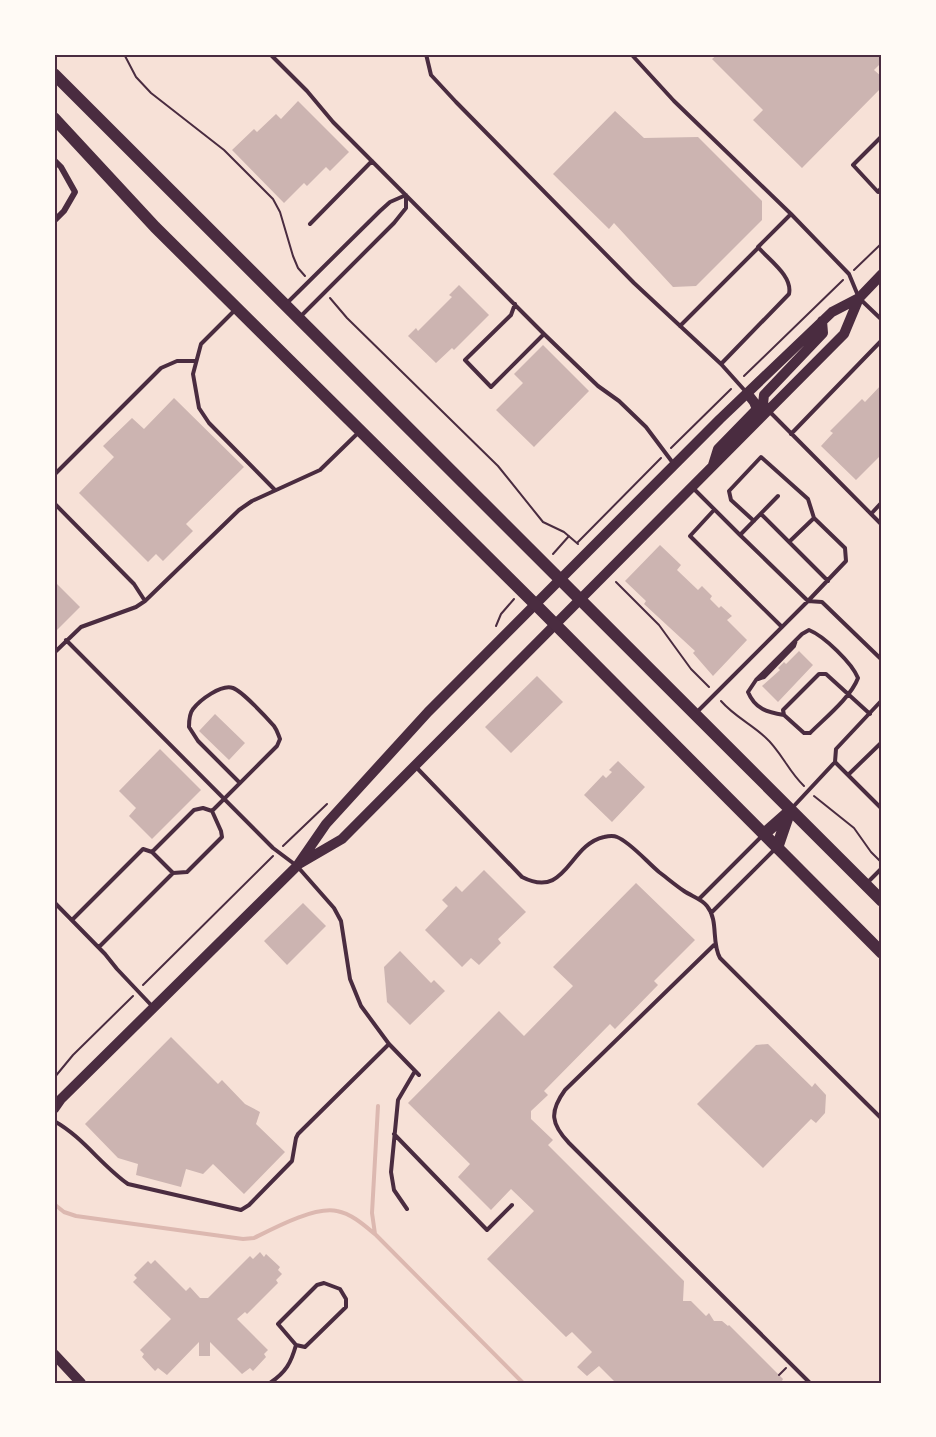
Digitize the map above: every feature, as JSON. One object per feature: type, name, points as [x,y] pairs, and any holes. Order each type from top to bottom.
[{"type":"main road","points":[[54,74],[882,901]]},
{"type":"main road","points":[[54,118],[155,227],[882,953]]},
{"type":"main road","points":[[764,834],[790,810]]},
{"type":"main road","points":[[777,848],[790,810]]},
{"type":"street","points":[[54,160],[61,167],[75,192],[64,211],[54,221]]},
{"type":"street","points":[[54,1109],[61,1099],[153,1007],[297,866],[326,824],[428,712],[535,604],[822,321],[832,312],[859,298],[882,274]]},
{"type":"street","points":[[297,866],[342,839],[580,599],[608,574],[844,334],[859,298]]},
{"type":"street","points":[[768,411],[763,404],[764,395],[824,333],[822,321]]},
{"type":"street","points":[[712,468],[718,449],[757,409],[747,393]]},
{"type":"street","points":[[54,1354],[81,1383]]},
{"type":"lane","points":[[270,54],[307,91],[333,122],[544,334],[597,386],[620,401],[646,427],[674,465]]},
{"type":"lane","points":[[426,54],[431,75],[456,102],[634,283],[721,364],[747,393]]},
{"type":"lane","points":[[631,54],[674,101],[791,214],[849,274],[859,298],[882,320]]},
{"type":"lane","points":[[882,136],[853,165],[878,192],[882,187]]},
{"type":"lane","points":[[310,224],[372,161]]},
{"type":"lane","points":[[286,304],[380,211],[390,202],[406,195]]},
{"type":"lane","points":[[299,318],[394,223],[406,208],[406,195]]},
{"type":"lane","points":[[680,326],[791,214]]},
{"type":"lane","points":[[721,364],[789,294],[791,286],[787,279],[758,247]]},
{"type":"lane","points":[[515,304],[511,315],[465,360],[491,387],[544,334]]},
{"type":"lane","points":[[237,309],[201,344],[193,374],[199,408],[209,423],[275,490]]},
{"type":"lane","points":[[791,434],[882,340]]},
{"type":"lane","points":[[54,475],[161,368],[177,361],[195,361]]},
{"type":"lane","points":[[768,411],[882,525]]},
{"type":"lane","points":[[54,652],[81,627],[136,607],[145,601],[239,510],[252,501],[320,470],[360,431]]},
{"type":"lane","points":[[695,714],[846,561],[845,548],[814,518],[808,499],[761,457],[729,491],[732,500],[754,521]]},
{"type":"lane","points":[[692,488],[808,601],[822,602],[882,660]]},
{"type":"lane","points":[[740,536],[778,496]]},
{"type":"lane","points":[[871,514],[882,502]]},
{"type":"lane","points":[[54,503],[134,584],[145,601]]},
{"type":"lane","points":[[714,510],[690,536],[782,627]]},
{"type":"lane","points":[[761,514],[828,581]]},
{"type":"lane","points":[[789,542],[814,518]]},
{"type":"lane","points":[[809,630],[816,633],[855,671],[858,678],[855,688],[848,694],[810,733],[804,733],[784,715],[766,712],[757,706],[748,692],[756,680],[809,630]]},
{"type":"lane","points":[[66,640],[273,849],[297,866],[334,908],[341,921],[350,980],[362,1006],[389,1044],[419,1075]]},
{"type":"lane","points":[[784,715],[783,710],[819,675],[826,674],[870,714]]},
{"type":"lane","points":[[212,811],[240,783],[277,746],[280,739],[276,728],[236,689],[228,687],[209,696],[193,709],[189,727],[192,733],[240,783]]},
{"type":"lane","points":[[790,810],[835,762],[836,749],[882,700]]},
{"type":"lane","points":[[848,776],[882,742]]},
{"type":"lane","points":[[835,762],[882,809]]},
{"type":"lane","points":[[415,766],[522,877],[533,883],[550,882],[560,875],[591,843],[601,838],[614,836],[626,842],[643,860],[684,892],[706,904],[711,913],[714,945],[720,958],[882,1119]]},
{"type":"lane","points":[[99,947],[173,873],[187,872],[222,837],[212,811],[204,808],[194,810],[152,852]]},
{"type":"lane","points":[[698,900],[764,834]]},
{"type":"lane","points":[[711,913],[777,848]]},
{"type":"lane","points":[[72,920],[143,849],[152,852],[173,873]]},
{"type":"lane","points":[[866,885],[882,868]]},
{"type":"lane","points":[[54,902],[99,947],[153,1007]]},
{"type":"lane","points":[[714,945],[565,1090],[553,1111],[555,1122],[558,1131],[569,1143],[810,1383]]},
{"type":"lane","points":[[54,1122],[70,1131],[128,1184],[241,1210],[249,1205],[292,1161],[298,1134],[389,1044]]},
{"type":"lane","points":[[407,1209],[394,1190],[391,1172],[398,1100],[415,1071]]},
{"type":"lane","points":[[394,1134],[487,1230],[512,1205]]},
{"type":"lane","points":[[324,1283],[340,1289],[346,1299],[346,1306],[305,1347],[297,1345],[278,1324],[317,1285],[324,1283]]},
{"type":"lane","points":[[270,1383],[283,1374],[292,1362],[297,1345]]},
{"type":"path","points":[[124,54],[136,77],[151,93],[224,150],[273,199],[280,212],[298,268],[310,280]]},
{"type":"path","points":[[577,543],[665,453],[882,243]]},
{"type":"path","points":[[324,293],[498,466],[543,522],[569,536],[587,553]]},
{"type":"path","points":[[544,564],[569,536]]},
{"type":"path","points":[[608,574],[659,625],[691,669],[727,708],[765,736],[778,750],[794,776],[824,805],[854,828],[870,852],[882,863]]},
{"type":"path","points":[[501,614],[521,591]]},
{"type":"building","points":[[718,54],[882,54],[882,62],[874,70],[882,77],[882,87],[802,168],[753,120],[763,110],[712,59]]},
{"type":"building","points":[[298,101],[349,152],[330,171],[326,167],[307,186],[304,183],[284,203],[232,150],[254,129],[257,132],[276,114],[281,119]]},
{"type":"building","points":[[615,111],[644,138],[698,137],[762,201],[762,220],[696,286],[673,287],[614,223],[609,229],[553,174]]},
{"type":"building","points":[[459,285],[489,315],[454,350],[452,348],[436,363],[408,336],[416,328],[418,331],[452,297],[449,295]]},
{"type":"building","points":[[543,345],[589,391],[534,447],[496,410],[523,383],[514,374]]},
{"type":"building","points":[[882,384],[882,454],[856,480],[821,446],[833,433],[830,431],[862,399],[865,402]]},
{"type":"building","points":[[174,398],[244,467],[186,524],[193,531],[163,561],[156,554],[148,562],[79,493],[114,457],[103,446],[132,418],[144,429]]},
{"type":"building","points":[[660,545],[681,565],[677,570],[698,590],[702,586],[719,608],[721,606],[732,616],[727,620],[747,640],[713,676],[693,653],[695,651],[644,604],[646,601],[625,581]]},
{"type":"building","points":[[54,581],[80,607],[54,633]]},
{"type":"building","points":[[799,651],[813,665],[778,702],[762,686],[780,670],[778,668],[784,662],[786,664]]},
{"type":"building","points":[[537,676],[563,702],[511,753],[485,727]]},
{"type":"building","points":[[215,714],[245,743],[229,760],[199,731]]},
{"type":"building","points":[[160,749],[201,790],[152,839],[129,816],[136,808],[119,791]]},
{"type":"building","points":[[618,761],[645,787],[612,822],[584,795],[603,775],[606,778],[612,772],[609,770]]},
{"type":"building","points":[[484,870],[526,912],[498,939],[501,943],[479,965],[471,958],[462,967],[425,930],[448,906],[442,900],[456,886],[462,892]]},
{"type":"building","points":[[636,883],[695,940],[654,981],[658,985],[615,1029],[610,1024],[544,1091],[548,1095],[531,1111],[531,1119],[553,1140],[548,1145],[684,1281],[683,1301],[691,1301],[706,1316],[709,1313],[714,1321],[722,1321],[729,1325],[783,1379],[784,1383],[616,1383],[599,1366],[587,1376],[577,1367],[592,1352],[572,1332],[566,1337],[487,1259],[534,1211],[511,1189],[491,1210],[458,1177],[470,1164],[408,1103],[499,1011],[524,1036],[573,986],[553,967]]},
{"type":"building","points":[[303,903],[326,926],[287,965],[264,941]]},
{"type":"building","points":[[400,951],[431,983],[434,980],[445,991],[410,1025],[387,1002],[384,967]]},
{"type":"building","points":[[171,1037],[218,1084],[222,1080],[245,1104],[260,1112],[256,1124],[285,1152],[244,1194],[213,1164],[203,1174],[186,1169],[181,1187],[136,1175],[138,1164],[118,1158],[85,1124]]},
{"type":"building","points":[[768,1044],[812,1087],[815,1083],[826,1095],[825,1113],[816,1123],[811,1119],[763,1168],[697,1104],[756,1045]]},
{"type":"building","points":[[260,1252],[264,1257],[266,1254],[280,1267],[278,1270],[282,1274],[276,1280],[278,1283],[247,1314],[245,1312],[237,1319],[268,1350],[264,1354],[266,1357],[253,1371],[250,1368],[242,1374],[210,1342],[210,1356],[199,1356],[199,1342],[167,1375],[158,1368],[155,1371],[142,1357],[144,1354],[140,1350],[171,1319],[133,1282],[137,1278],[134,1275],[148,1261],[151,1264],[155,1260],[186,1291],[190,1287],[200,1298],[208,1298],[250,1256],[253,1259]]},
{"type":"waterway","points":[[375,1234],[372,1213],[378,1106]]},
{"type":"waterway","points":[[54,1204],[64,1212],[76,1216],[243,1239],[254,1238],[306,1215],[328,1210],[342,1212],[358,1220],[376,1235],[523,1383]]}]
